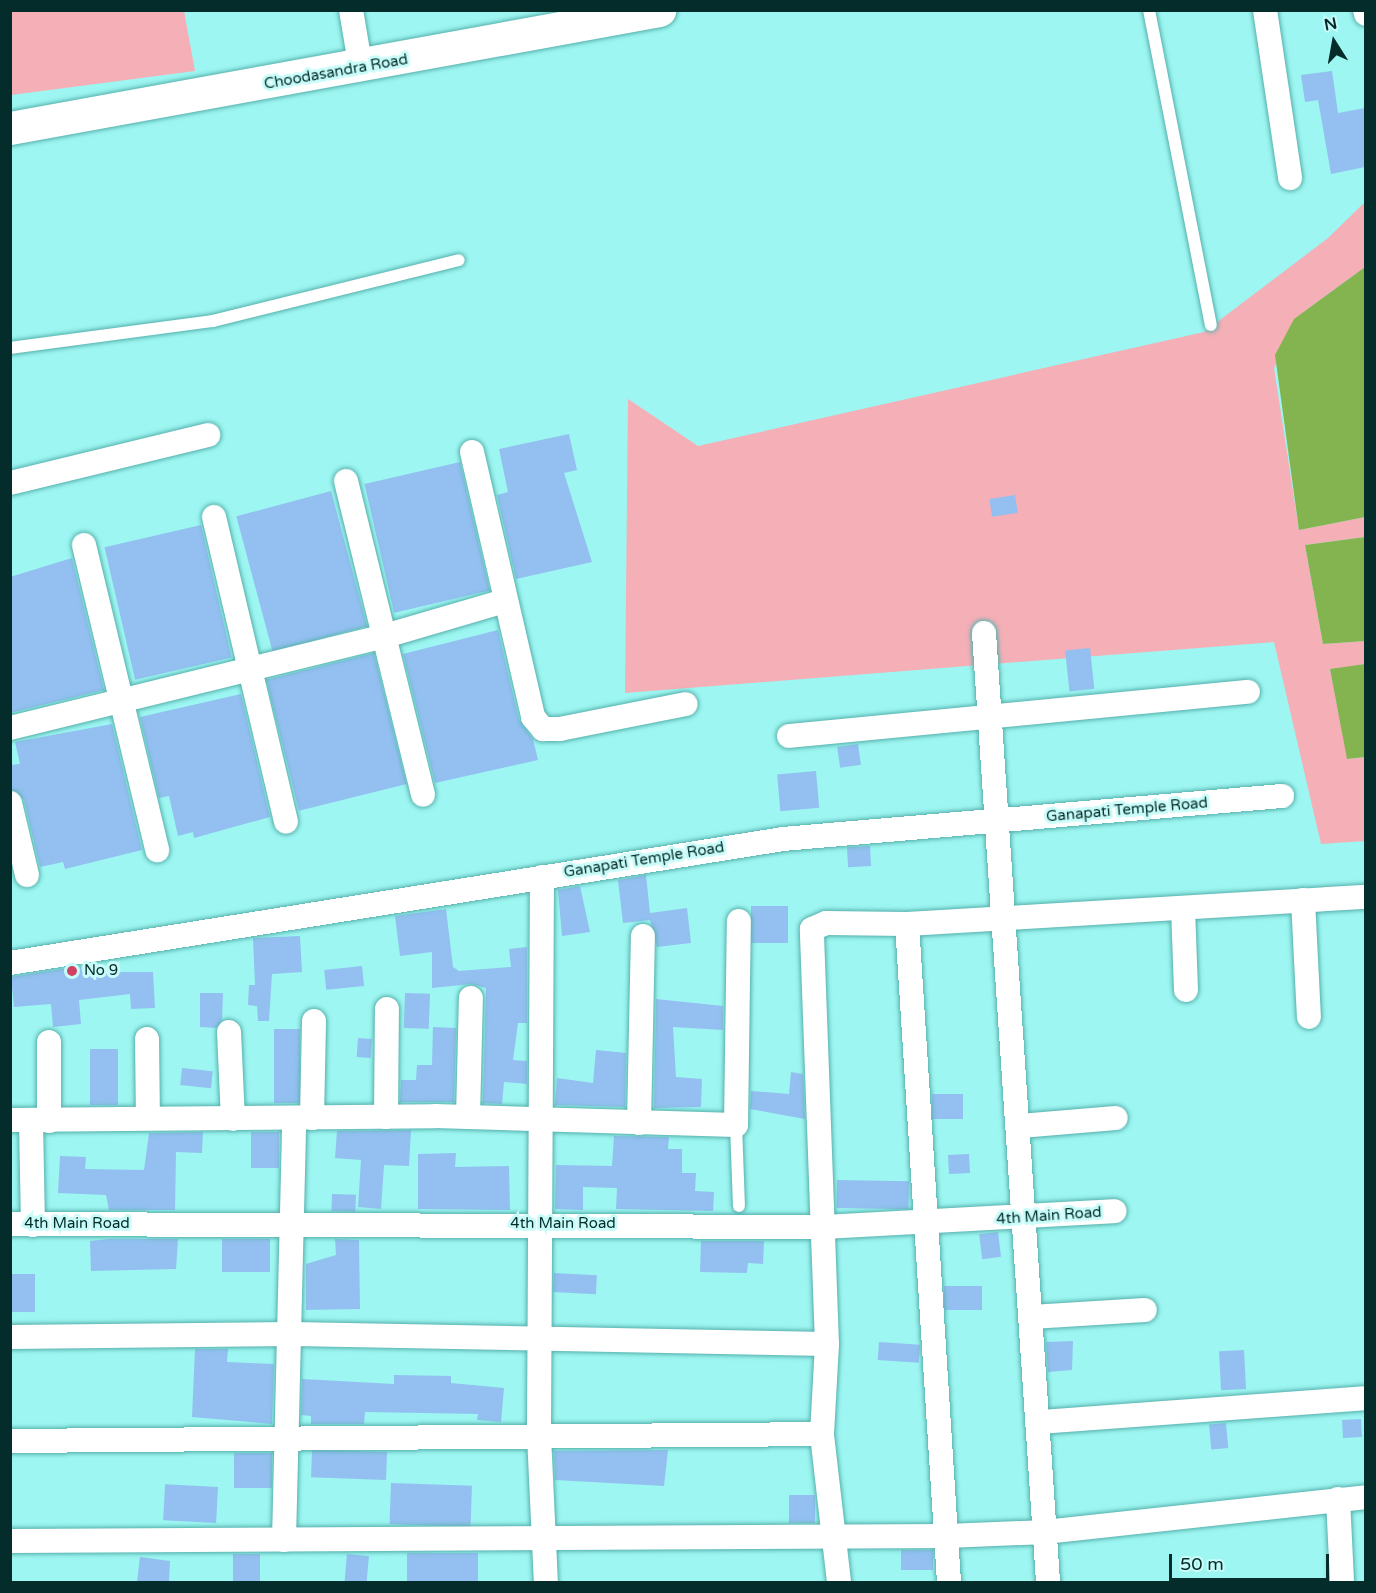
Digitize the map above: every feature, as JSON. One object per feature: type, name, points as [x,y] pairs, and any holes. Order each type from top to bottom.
[{"type":"street","points":[[351,10],[361,69]]},
{"type":"street","name":"Choodasandra Road","points":[[10,128],[361,69],[580,18],[660,10]]},
{"type":"street","points":[[1265,10],[1290,178]]},
{"type":"street","points":[[10,483],[208,435]]},
{"type":"street","points":[[472,452],[533,717],[543,729],[686,704]]},
{"type":"street","points":[[346,481],[423,795]]},
{"type":"street","points":[[214,517],[286,822]]},
{"type":"street","points":[[84,545],[156,850]]},
{"type":"street","points":[[10,728],[385,636],[506,600]]},
{"type":"street","points":[[984,633],[993,821],[1028,1219],[1031,1317],[1040,1422],[1048,1582]]},
{"type":"street","points":[[789,736],[1248,692]]},
{"type":"street","name":"Ganapati Temple Road","points":[[10,963],[783,839],[1282,796]]},
{"type":"street","points":[[10,803],[27,875]]},
{"type":"street","points":[[542,877],[544,1120],[539,1225],[538,1337],[539,1436],[546,1582]]},
{"type":"street","points":[[839,1582],[822,1434],[827,1344],[812,929],[826,923],[907,924],[1365,897]]},
{"type":"street","points":[[1303,900],[1309,1017]]},
{"type":"street","points":[[1183,908],[1186,990]]},
{"type":"street","points":[[30,1120],[468,1117],[736,1125],[739,921]]},
{"type":"street","points":[[907,924],[949,1582]]},
{"type":"street","points":[[639,1123],[643,936]]},
{"type":"street","points":[[468,1117],[471,998]]},
{"type":"street","points":[[386,1117],[387,1009]]},
{"type":"street","points":[[284,1540],[292,1334],[290,1224],[314,1021]]},
{"type":"street","points":[[229,1032],[233,1119]]},
{"type":"street","points":[[147,1039],[148,1118]]},
{"type":"street","points":[[22,1224],[30,1120],[49,1042]]},
{"type":"street","points":[[1020,1126],[1116,1118]]},
{"type":"street","name":"4th Main Road","points":[[22,1224],[822,1227],[925,1225],[1115,1211]]},
{"type":"street","points":[[1031,1317],[1145,1310]]},
{"type":"street","points":[[10,1336],[292,1334],[827,1344]]},
{"type":"street","points":[[1040,1422],[1365,1398]]},
{"type":"street","points":[[10,1441],[822,1434]]},
{"type":"street","points":[[10,1541],[946,1536],[1045,1532],[1365,1497]]},
{"type":"street","points":[[1338,1499],[1342,1582]]},
{"type":"lane","points":[[1149,10],[1211,325]]},
{"type":"lane","points":[[10,348],[213,321],[459,260]]},
{"type":"lane","points":[[736,1125],[739,1206]]},
{"type":"shaded area","points":[[10,11],[184,11],[195,71],[11,95]]},
{"type":"shaded area","points":[[1365,202],[1365,267],[1305,311],[1274,368],[1299,530],[1365,517],[1365,537],[1305,545],[1323,644],[1365,641],[1365,664],[1330,670],[1348,759],[1365,757],[1365,841],[1321,844],[1274,642],[625,693],[628,399],[698,446],[1204,332],[1328,238]]},
{"type":"shaded area","points":[[1365,267],[1365,517],[1299,530],[1275,355],[1294,319]]},
{"type":"shaded area","points":[[1365,537],[1365,641],[1323,644],[1305,545]]},
{"type":"shaded area","points":[[1365,664],[1365,757],[1347,759],[1330,669]]},
{"type":"building","points":[[1332,71],[1338,113],[1365,108],[1365,167],[1331,174],[1318,100],[1305,102],[1301,75]]},
{"type":"building","points":[[569,434],[577,470],[564,473],[592,562],[516,579],[497,495],[508,492],[499,449]]},
{"type":"building","points":[[460,462],[490,591],[394,613],[365,484]]},
{"type":"building","points":[[331,491],[367,626],[273,652],[236,516]]},
{"type":"building","points":[[1015,495],[1018,513],[992,517],[989,499]]},
{"type":"building","points":[[201,525],[232,658],[135,680],[105,547]]},
{"type":"building","points":[[72,558],[104,690],[10,713],[10,577]]},
{"type":"building","points":[[498,630],[519,720],[533,739],[538,760],[435,783],[403,654]]},
{"type":"building","points":[[1090,648],[1094,689],[1069,691],[1065,651]]},
{"type":"building","points":[[374,653],[407,784],[299,811],[266,680]]},
{"type":"building","points":[[241,694],[270,817],[194,838],[193,832],[178,836],[169,796],[159,798],[140,717]]},
{"type":"building","points":[[112,724],[142,850],[65,869],[63,862],[40,867],[24,800],[10,789],[10,765],[20,764],[15,742]]},
{"type":"building","points":[[858,744],[861,765],[840,768],[837,747]]},
{"type":"building","points":[[816,771],[819,808],[780,811],[777,774]]},
{"type":"building","points":[[870,846],[871,866],[848,867],[847,847]]},
{"type":"building","points":[[646,875],[650,913],[687,908],[691,943],[657,947],[650,920],[623,923],[618,880]]},
{"type":"building","points":[[580,886],[590,932],[562,936],[558,890]]},
{"type":"building","points":[[751,906],[788,906],[788,943],[751,943]]},
{"type":"building","points":[[446,909],[453,967],[459,971],[511,967],[509,949],[527,947],[527,1023],[518,1023],[513,1060],[527,1061],[527,1084],[504,1082],[502,1104],[483,1103],[486,988],[471,984],[432,988],[432,952],[400,956],[395,916]]},
{"type":"building","points":[[300,936],[302,972],[272,974],[269,1021],[258,1021],[257,1006],[248,1005],[249,985],[255,985],[253,938]]},
{"type":"building","points":[[81,966],[82,972],[153,972],[155,1008],[131,1009],[130,994],[79,1000],[81,1024],[53,1027],[51,1004],[14,1007],[11,977]]},
{"type":"building","points":[[362,966],[364,986],[326,990],[324,970]]},
{"type":"building","points":[[200,993],[223,993],[222,1020],[216,1028],[200,1027]]},
{"type":"building","points":[[405,993],[430,994],[429,1029],[404,1028]]},
{"type":"building","points":[[656,999],[723,1006],[723,1030],[673,1027],[676,1077],[702,1079],[701,1107],[654,1108]]},
{"type":"building","points":[[433,1027],[456,1028],[454,1102],[400,1102],[401,1080],[416,1080],[417,1065],[432,1065]]},
{"type":"building","points":[[274,1029],[300,1029],[300,1103],[274,1103]]},
{"type":"building","points":[[358,1038],[372,1039],[371,1058],[357,1057]]},
{"type":"building","points":[[90,1049],[118,1049],[118,1105],[90,1105]]},
{"type":"building","points":[[596,1050],[626,1053],[625,1107],[555,1105],[557,1078],[593,1083]]},
{"type":"building","points":[[182,1068],[213,1071],[211,1088],[180,1085]]},
{"type":"building","points":[[791,1072],[803,1074],[805,1119],[750,1109],[751,1091],[789,1094]]},
{"type":"building","points":[[932,1094],[963,1094],[963,1119],[932,1119]]},
{"type":"building","points":[[411,1130],[409,1166],[384,1165],[381,1209],[358,1207],[361,1160],[335,1158],[337,1131]]},
{"type":"building","points":[[203,1132],[202,1153],[176,1152],[175,1210],[109,1210],[106,1195],[58,1193],[60,1156],[86,1157],[85,1169],[144,1170],[149,1133]]},
{"type":"building","points":[[251,1132],[279,1132],[279,1168],[251,1168]]},
{"type":"building","points":[[614,1136],[669,1137],[668,1149],[682,1149],[682,1173],[696,1173],[695,1191],[714,1192],[713,1211],[616,1209],[617,1188],[583,1187],[583,1210],[555,1209],[556,1165],[612,1166]]},
{"type":"building","points":[[456,1153],[455,1167],[509,1166],[510,1210],[418,1209],[418,1154]]},
{"type":"building","points":[[969,1154],[970,1173],[949,1174],[948,1155]]},
{"type":"building","points":[[837,1180],[909,1181],[909,1209],[837,1208]]},
{"type":"building","points":[[332,1194],[356,1195],[355,1212],[331,1211]]},
{"type":"building","points":[[998,1232],[1001,1257],[982,1259],[979,1234]]},
{"type":"building","points":[[178,1239],[176,1269],[91,1271],[90,1241]]},
{"type":"building","points":[[222,1239],[270,1239],[270,1272],[222,1272]]},
{"type":"building","points":[[335,1239],[359,1240],[360,1309],[306,1310],[306,1264],[336,1255]]},
{"type":"building","points":[[701,1241],[764,1241],[763,1264],[748,1263],[747,1273],[700,1272]]},
{"type":"building","points":[[554,1273],[597,1275],[596,1294],[553,1292]]},
{"type":"building","points":[[10,1274],[35,1274],[35,1312],[10,1312]]},
{"type":"building","points":[[944,1286],[982,1286],[982,1310],[944,1310]]},
{"type":"building","points":[[1073,1341],[1072,1370],[1048,1372],[1046,1342]]},
{"type":"building","points":[[879,1342],[920,1345],[919,1363],[878,1360]]},
{"type":"building","points":[[195,1349],[228,1349],[227,1362],[274,1364],[272,1424],[192,1417]]},
{"type":"building","points":[[1244,1350],[1246,1389],[1221,1390],[1219,1351]]},
{"type":"building","points":[[394,1375],[451,1376],[451,1383],[504,1388],[501,1422],[477,1420],[478,1414],[365,1412],[364,1424],[311,1424],[311,1416],[301,1415],[302,1379],[394,1384]]},
{"type":"building","points":[[1361,1419],[1362,1437],[1343,1438],[1342,1420]]},
{"type":"building","points":[[1226,1423],[1228,1448],[1211,1449],[1209,1424]]},
{"type":"building","points":[[312,1449],[387,1452],[386,1480],[311,1477]]},
{"type":"building","points":[[668,1450],[664,1486],[555,1480],[554,1451]]},
{"type":"building","points":[[234,1453],[272,1453],[272,1488],[234,1488]]},
{"type":"building","points":[[391,1483],[472,1486],[471,1527],[390,1524]]},
{"type":"building","points":[[165,1484],[218,1487],[216,1523],[163,1520]]},
{"type":"building","points":[[789,1495],[815,1495],[815,1523],[789,1523]]},
{"type":"building","points":[[901,1550],[933,1550],[933,1570],[901,1570]]},
{"type":"building","points":[[407,1553],[478,1553],[478,1582],[407,1582]]},
{"type":"building","points":[[233,1554],[260,1554],[260,1582],[233,1582]]},
{"type":"building","points":[[347,1554],[369,1556],[367,1582],[345,1582]]},
{"type":"building","points":[[140,1557],[170,1561],[169,1582],[137,1582]]},
{"type":"place","name":"No 9","points":[[72,971]]}]
